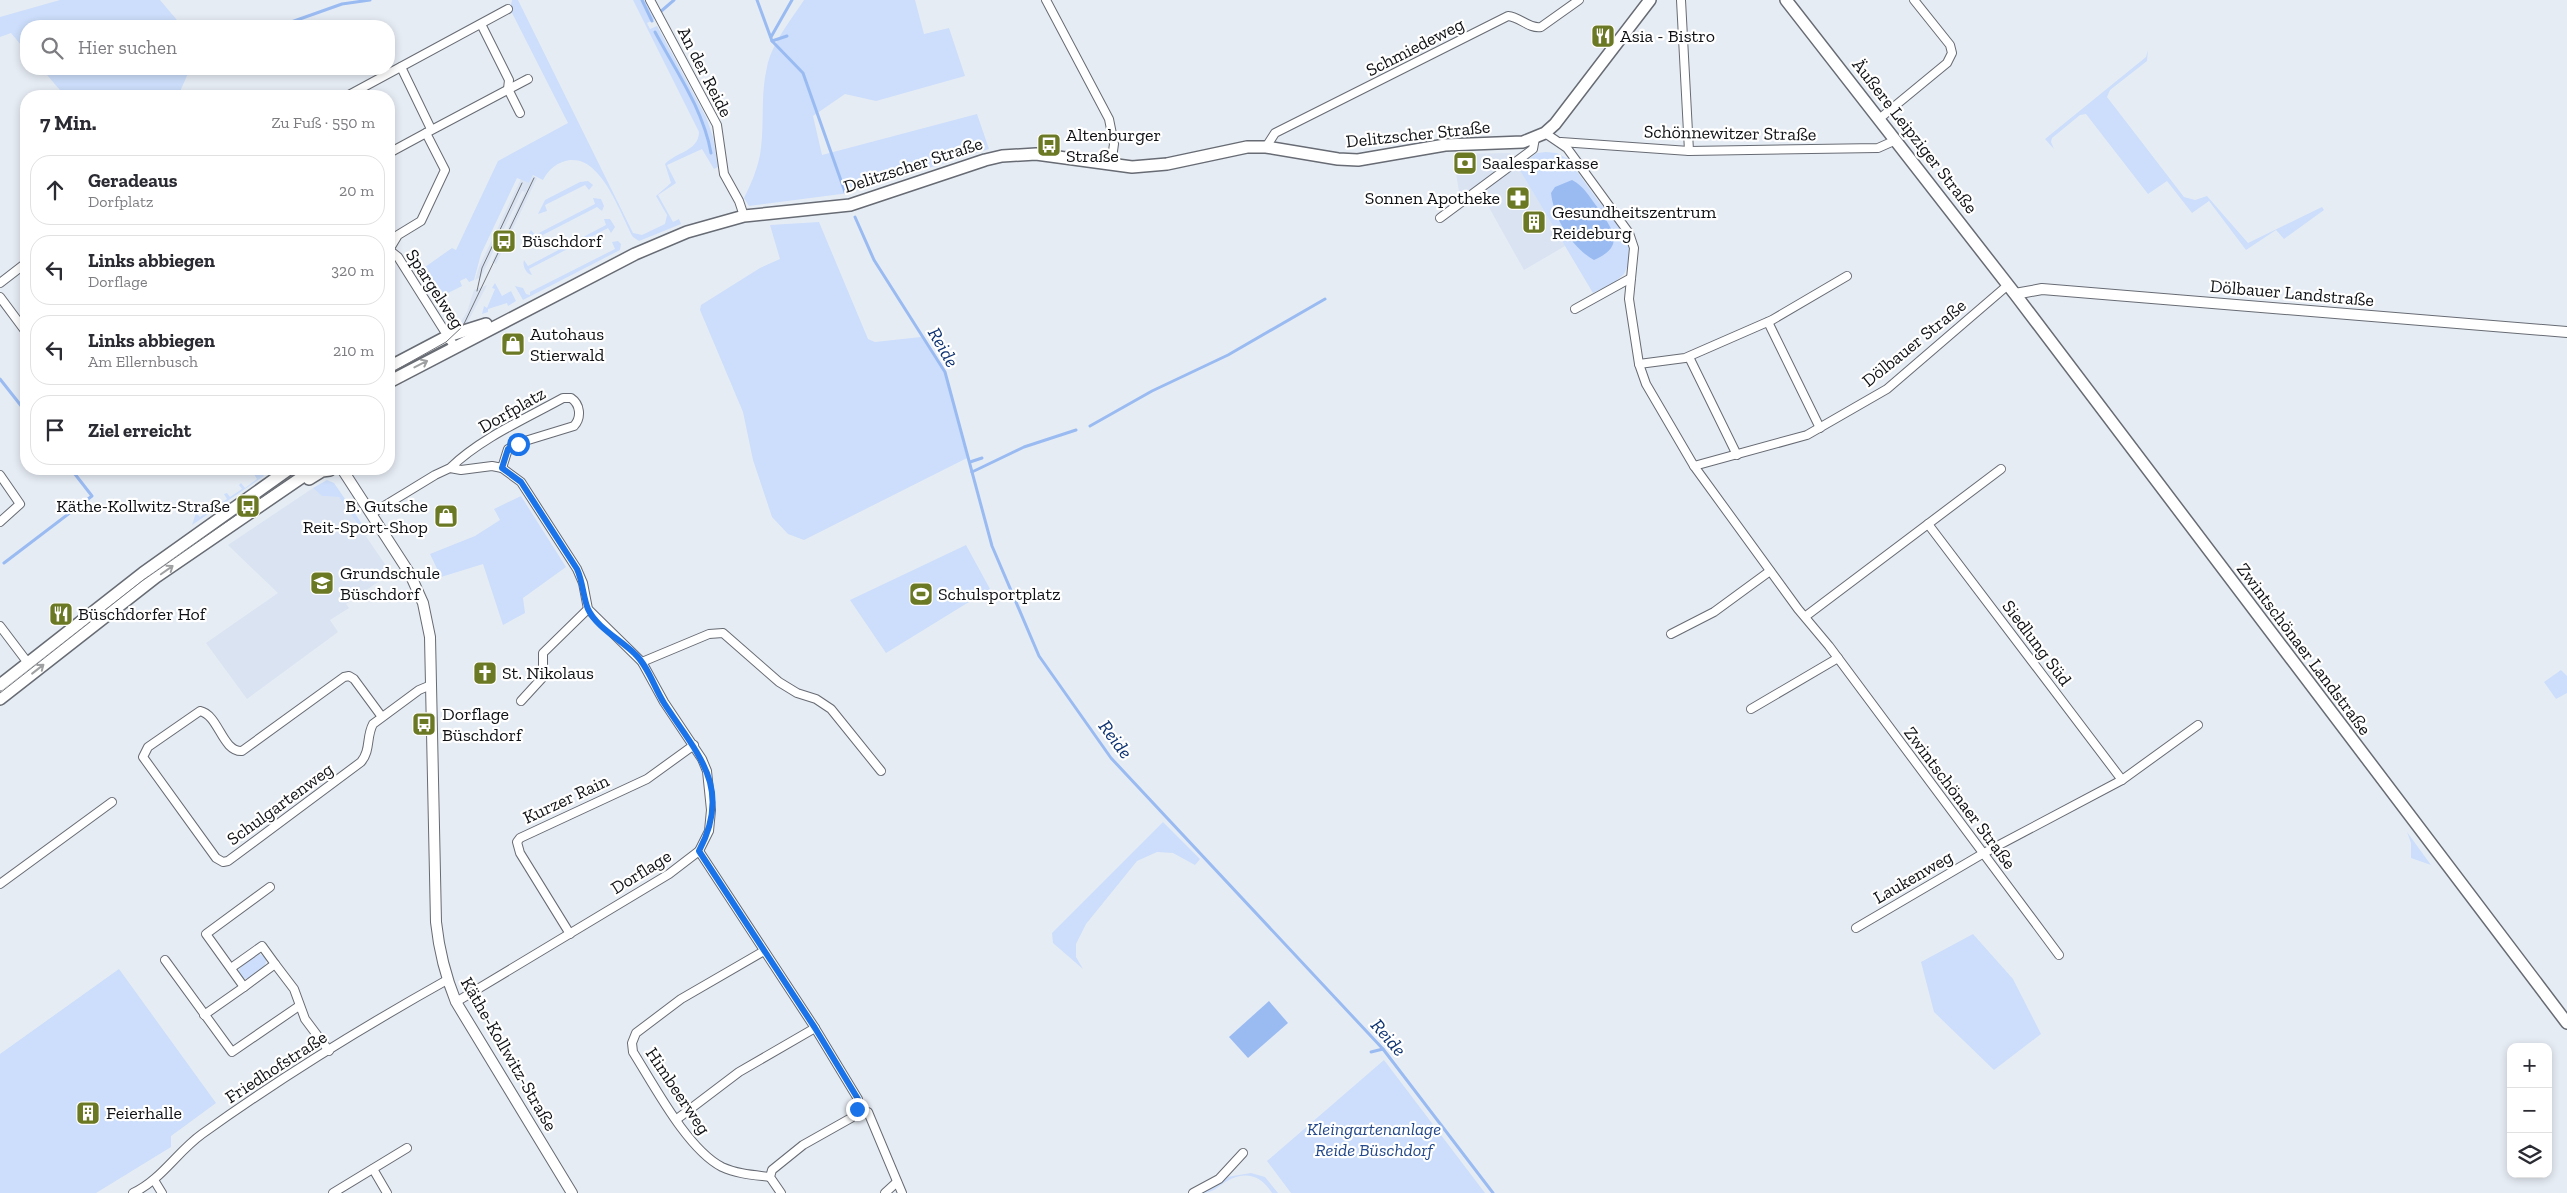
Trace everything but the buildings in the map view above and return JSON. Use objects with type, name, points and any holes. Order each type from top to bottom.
[{"type":"main road","points":[[1540,136],[1554,124],[1650,0]]},
{"type":"main road","name":"Äußere Leipziger Straße","points":[[1786,0],[2011,289]]},
{"type":"main road","name":"Delitzscher Straße","points":[[395,365],[526,311],[662,242],[705,226],[744,216],[850,205],[967,165],[1002,156],[1049,155],[1111,165],[1132,166],[1167,164],[1247,147],[1266,147],[1338,159],[1358,160],[1445,145],[1506,144],[1540,136]]},
{"type":"main road","name":"Zwintschönaer Landstraße","points":[[2011,289],[2567,1024]]},
{"type":"main road","name":"Delitzscher Straße","points":[[395,378],[451,342]]},
{"type":"main road","points":[[0,685],[143,573],[281,475]]},
{"type":"main road","points":[[0,699],[156,577],[237,524],[306,475]]},
{"type":"main road","points":[[237,524],[262,512],[315,475]]},
{"type":"street","name":"An der Reide","points":[[650,0],[717,125],[724,174],[739,201],[744,216]]},
{"type":"street","points":[[1046,0],[1109,120],[1114,144],[1111,165]]},
{"type":"street","name":"Schmiedeweg","points":[[1266,147],[1276,134],[1508,16],[1514,17],[1534,28],[1541,28],[1579,0]]},
{"type":"street","points":[[1681,0],[1689,151]]},
{"type":"street","points":[[1880,119],[1947,63],[1952,53],[1950,45],[1914,0]]},
{"type":"street","points":[[395,70],[508,9]]},
{"type":"street","points":[[481,24],[509,80],[508,89],[520,113]]},
{"type":"street","name":"Spargelweg","points":[[395,240],[398,235],[421,221],[445,170],[401,67]]},
{"type":"street","points":[[358,90],[386,75]]},
{"type":"street","points":[[395,149],[528,79]]},
{"type":"street","points":[[1440,218],[1533,149],[1540,136]]},
{"type":"street","name":"Zwintschönaer Straße","points":[[1540,136],[1561,142],[1629,233],[1634,248],[1628,299],[1639,364],[1646,384],[1694,466],[1798,609],[1806,616],[1838,658],[2059,955]]},
{"type":"street","name":"Schönnewitzer Straße","points":[[1561,142],[1689,151],[1878,148],[1896,140]]},
{"type":"street","name":"Spargelweg","points":[[395,254],[451,342]]},
{"type":"street","points":[[0,283],[20,268]]},
{"type":"street","points":[[1639,364],[1689,357],[1768,322],[1848,276]]},
{"type":"street","points":[[1575,309],[1631,278]]},
{"type":"street","name":"Dölbauer Landstraße","points":[[2011,289],[2567,332]]},
{"type":"street","name":"Dölbauer Straße","points":[[1694,466],[1807,435],[1820,428],[1887,389],[2011,289]]},
{"type":"street","points":[[0,297],[20,324]]},
{"type":"street","points":[[1768,322],[1820,428]]},
{"type":"street","points":[[1689,357],[1737,455]]},
{"type":"street","name":"Dorfplatz","points":[[371,514],[450,468],[460,459],[502,432],[563,398],[571,398],[575,401],[579,417],[574,426],[525,441],[508,449],[502,468],[450,468]]},
{"type":"street","points":[[502,468],[521,482],[577,569],[583,582],[588,609],[642,662],[664,702],[694,744],[707,771],[711,796],[710,822],[699,851],[815,1028],[858,1099],[857,1109],[851,1118],[803,1145],[772,1170],[770,1177],[781,1193]]},
{"type":"street","points":[[1806,616],[2001,469]]},
{"type":"street","points":[[0,475],[20,504],[0,522]]},
{"type":"street","points":[[340,475],[355,488]]},
{"type":"street","name":"Käthe-Kollwitz-Straße","points":[[346,475],[410,574],[423,603],[430,637],[436,922],[441,959],[447,980],[456,1002],[572,1193]]},
{"type":"street","name":"Siedlung Süd","points":[[1928,524],[2122,780]]},
{"type":"street","points":[[1671,634],[1714,612],[1770,571]]},
{"type":"street","points":[[521,701],[543,677],[543,653],[588,609]]},
{"type":"street","points":[[0,626],[28,663]]},
{"type":"street","points":[[642,662],[709,634],[723,633],[779,682],[797,693],[816,699],[831,708],[881,771]]},
{"type":"street","points":[[1751,709],[1838,658]]},
{"type":"street","name":"Schulgartenweg","points":[[382,717],[354,679],[348,676],[242,751],[232,748],[207,714],[200,711],[148,747],[143,757],[216,858],[224,862],[228,861],[361,762],[367,755],[370,730],[382,717],[419,690],[431,685]]},
{"type":"street","points":[[1984,853],[2122,780],[2198,725]]},
{"type":"street","name":"Kurzer Rain","points":[[570,934],[520,853],[517,842],[524,835],[646,779],[694,744]]},
{"type":"street","points":[[0,884],[112,802]]},
{"type":"street","name":"Dorflage","points":[[456,1002],[669,874],[699,851]]},
{"type":"street","name":"Laukenweg","points":[[1856,928],[1984,853]]},
{"type":"street","points":[[244,987],[206,934],[270,887]]},
{"type":"street","points":[[231,968],[262,946],[294,989],[305,1019],[329,1051]]},
{"type":"street","name":"Himbeerweg","points":[[764,951],[681,999],[636,1033],[632,1043],[633,1052],[688,1137],[703,1154],[722,1166],[743,1174],[770,1177]]},
{"type":"street","points":[[164,960],[232,1052],[299,1006]]},
{"type":"street","points":[[204,1015],[275,964]]},
{"type":"street","name":"Friedhofstraße","points":[[133,1193],[154,1180],[174,1157],[202,1134],[329,1051],[447,980]]},
{"type":"street","points":[[677,1119],[739,1072],[815,1028]]},
{"type":"street","points":[[857,1109],[868,1112],[902,1193]]},
{"type":"street","points":[[333,1193],[407,1148]]},
{"type":"street","points":[[1193,1193],[1219,1179],[1243,1153]]},
{"type":"street","points":[[373,1169],[387,1193]]},
{"type":"street","points":[[154,1180],[162,1193]]},
{"type":"street","points":[[885,1193],[897,1182]]},
{"type":"shaded area","points":[[1510,153],[1565,246],[1524,270],[1477,186],[1460,198],[1453,154]]},
{"type":"shaded area","points":[[533,176],[537,178],[496,264],[492,262],[525,192],[522,191],[481,277],[475,280],[479,267],[521,179],[529,183]]},
{"type":"shaded area","points":[[487,285],[465,327],[458,327],[467,312],[474,290]]},
{"type":"shaded area","name":"Grundschule Büschdorf","points":[[313,488],[322,496],[339,497],[391,573],[346,604],[349,608],[330,620],[338,632],[247,699],[206,643],[278,593],[228,545]]},
{"type":"green space","points":[[60,0],[160,0],[177,20],[20,20],[20,44],[11,33],[0,37],[0,17]]},
{"type":"green space","points":[[512,0],[518,0],[633,233],[642,235],[665,224],[667,215],[656,196],[671,183],[665,164],[691,147],[698,138],[699,132],[633,0],[646,0],[655,19],[647,23],[650,29],[657,26],[706,117],[713,137],[718,167],[714,169],[702,149],[667,165],[676,183],[658,195],[673,222],[679,219],[681,224],[639,241],[633,237],[609,188],[592,167],[581,161],[570,160],[557,164],[543,180],[533,175],[529,183],[517,178],[481,254],[474,280],[469,282],[466,278],[460,281],[462,286],[442,296],[436,296],[418,272],[452,248],[456,250],[498,161],[568,123],[510,9]]},
{"type":"green space","points":[[804,0],[915,0],[924,34],[949,28],[965,76],[876,101],[845,94],[813,116],[822,155],[977,114],[989,149],[849,193],[749,206],[744,198],[754,177],[760,155],[765,78],[769,58],[777,41]]},
{"type":"green space","points":[[2148,50],[2147,61],[2110,90],[2107,97],[2184,197],[2195,200],[2207,196],[2248,243],[2322,207],[2324,210],[2284,239],[2276,230],[2246,250],[2209,201],[2192,213],[2167,181],[2148,194],[2086,114],[2080,115],[2052,138],[2051,142],[2054,149],[2045,139],[2146,57]]},
{"type":"green space","points":[[47,75],[187,75],[181,90],[60,90]]},
{"type":"green space","points":[[1537,153],[1557,153],[1568,159],[1599,202],[1623,228],[1629,245],[1631,258],[1624,274],[1615,282],[1593,293],[1518,167]]},
{"type":"green space","points":[[588,181],[593,185],[589,190],[585,185],[545,205],[547,211],[538,214],[545,200],[580,182]]},
{"type":"green space","points":[[593,198],[601,199],[604,206],[602,211],[597,207],[533,240],[536,245],[534,246],[527,244],[525,241],[531,230],[535,235],[595,204]]},
{"type":"green space","points":[[604,219],[610,219],[615,227],[611,233],[608,228],[529,269],[532,275],[526,271],[524,260],[528,266],[606,225]]},
{"type":"green space","points":[[819,222],[868,339],[875,342],[921,337],[945,372],[967,458],[804,540],[788,534],[772,517],[753,460],[743,412],[700,310],[701,305],[760,268],[780,259],[770,225]]},
{"type":"green space","points":[[618,241],[621,244],[620,250],[523,300],[515,286],[523,288],[526,294],[530,295],[530,292],[615,249],[612,242]]},
{"type":"green space","points":[[495,283],[502,296],[511,291],[516,301],[508,306],[507,303],[488,309],[488,312],[482,314],[484,306],[487,308],[495,289],[492,288]]},
{"type":"green space","points":[[255,475],[264,476],[192,525],[196,513],[200,517],[212,509],[209,504],[212,502],[215,507],[227,499],[224,494],[227,493],[230,497],[242,489],[239,485],[241,483],[245,488],[257,479]]},
{"type":"green space","points":[[327,480],[334,483],[369,534],[366,536],[339,497],[322,496],[313,488]]},
{"type":"green space","points":[[521,496],[566,567],[523,598],[525,613],[503,625],[483,564],[441,577],[430,554],[475,536],[500,520],[494,509]]},
{"type":"green space","name":"Schulsportplatz","points":[[966,545],[990,589],[886,653],[850,600]]},
{"type":"green space","points":[[2561,670],[2567,676],[2567,693],[2556,699],[2544,682]]},
{"type":"green space","points":[[1163,822],[1200,859],[1195,865],[1173,853],[1157,852],[1137,861],[1086,924],[1076,944],[1076,957],[1083,969],[1053,943],[1052,933]]},
{"type":"green space","points":[[2407,832],[2431,865],[2411,858],[2411,843]]},
{"type":"green space","points":[[1973,934],[2013,979],[2041,1034],[1994,1070],[1934,1012],[1921,962]]},
{"type":"green space","points":[[258,953],[266,958],[262,971],[250,978],[241,978],[238,974],[241,964]]},
{"type":"green space","points":[[119,969],[216,1103],[171,1136],[171,1147],[96,1193],[0,1193],[0,1054]]},
{"type":"green space","name":"Kleingartenanlage Reide Büschdorf","points":[[1384,1060],[1485,1193],[1291,1193],[1267,1161]]},
{"type":"green space","points":[[1251,1173],[1265,1177],[1278,1193],[1272,1193],[1263,1182],[1247,1175],[1227,1181],[1213,1191],[1202,1193],[1227,1177]]},
{"type":"water","points":[[1572,180],[1583,189],[1598,208],[1612,230],[1614,237],[1610,249],[1604,255],[1594,260],[1571,240],[1560,222],[1553,203],[1551,193],[1555,187]]},
{"type":"water","points":[[1269,1001],[1288,1023],[1248,1058],[1229,1037]]},
{"type":"waterway","points":[[297,20],[342,4],[370,0]]},
{"type":"waterway","points":[[642,0],[652,21]]},
{"type":"waterway","points":[[659,13],[674,0]]},
{"type":"waterway","name":"Reide","points":[[757,0],[772,41],[803,73],[845,192]]},
{"type":"waterway","points":[[771,37],[792,0]]},
{"type":"waterway","points":[[655,32],[680,76],[702,121],[711,153]]},
{"type":"waterway","points":[[772,41],[787,36]]},
{"type":"waterway","name":"Reide","points":[[855,217],[874,260],[945,372],[992,546],[1039,656],[1111,758],[1383,1049],[1493,1193]]},
{"type":"waterway","points":[[1090,426],[1152,391],[1228,355],[1325,299]]},
{"type":"waterway","points":[[0,379],[20,404]]},
{"type":"waterway","points":[[972,472],[1024,447],[1076,430]]},
{"type":"waterway","points":[[970,462],[982,458]]},
{"type":"waterway","points":[[4,563],[92,496],[76,475]]},
{"type":"waterway","points":[[1371,1052],[1383,1049]]},
{"type":"tram line","points":[[395,371],[446,342],[463,326],[534,178]]},
{"type":"tram line","points":[[477,291],[482,268],[522,183]]},
{"type":"tram line","points":[[0,693],[142,581],[293,475]]},
{"type":"place","name":"Asia - Bistro","points":[[1603,36]]},
{"type":"place","name":"Altenburger Straße","points":[[1049,145]]},
{"type":"place","name":"Saalesparkasse","points":[[1465,163]]},
{"type":"place","name":"Sonnen Apotheke","points":[[1518,198]]},
{"type":"place","name":"Gesundheitszentrum Reideburg","points":[[1534,222]]},
{"type":"place","name":"Büschdorf","points":[[504,241]]},
{"type":"place","name":"Autohaus Stierwald","points":[[513,344]]},
{"type":"place","name":"Käthe-Kollwitz-Straße","points":[[248,506]]},
{"type":"place","name":"B. Gutsche Reit-Sport-Shop","points":[[446,516]]},
{"type":"place","name":"Grundschule Büschdorf","points":[[322,583]]},
{"type":"place","name":"Schulsportplatz","points":[[921,594]]},
{"type":"place","name":"Büschdorfer Hof","points":[[61,614]]},
{"type":"place","name":"St. Nikolaus","points":[[485,673]]},
{"type":"place","name":"Dorflage Büschdorf","points":[[424,724]]},
{"type":"place","name":"Feierhalle","points":[[88,1113]]},
{"type":"route","points":[[518,444],[508,449],[502,468],[513,474],[521,482],[577,569],[583,582],[588,609],[601,624],[636,654],[664,702],[684,729],[702,759],[709,780],[711,810],[706,838],[699,851],[815,1028],[858,1099],[857,1109]]}]
